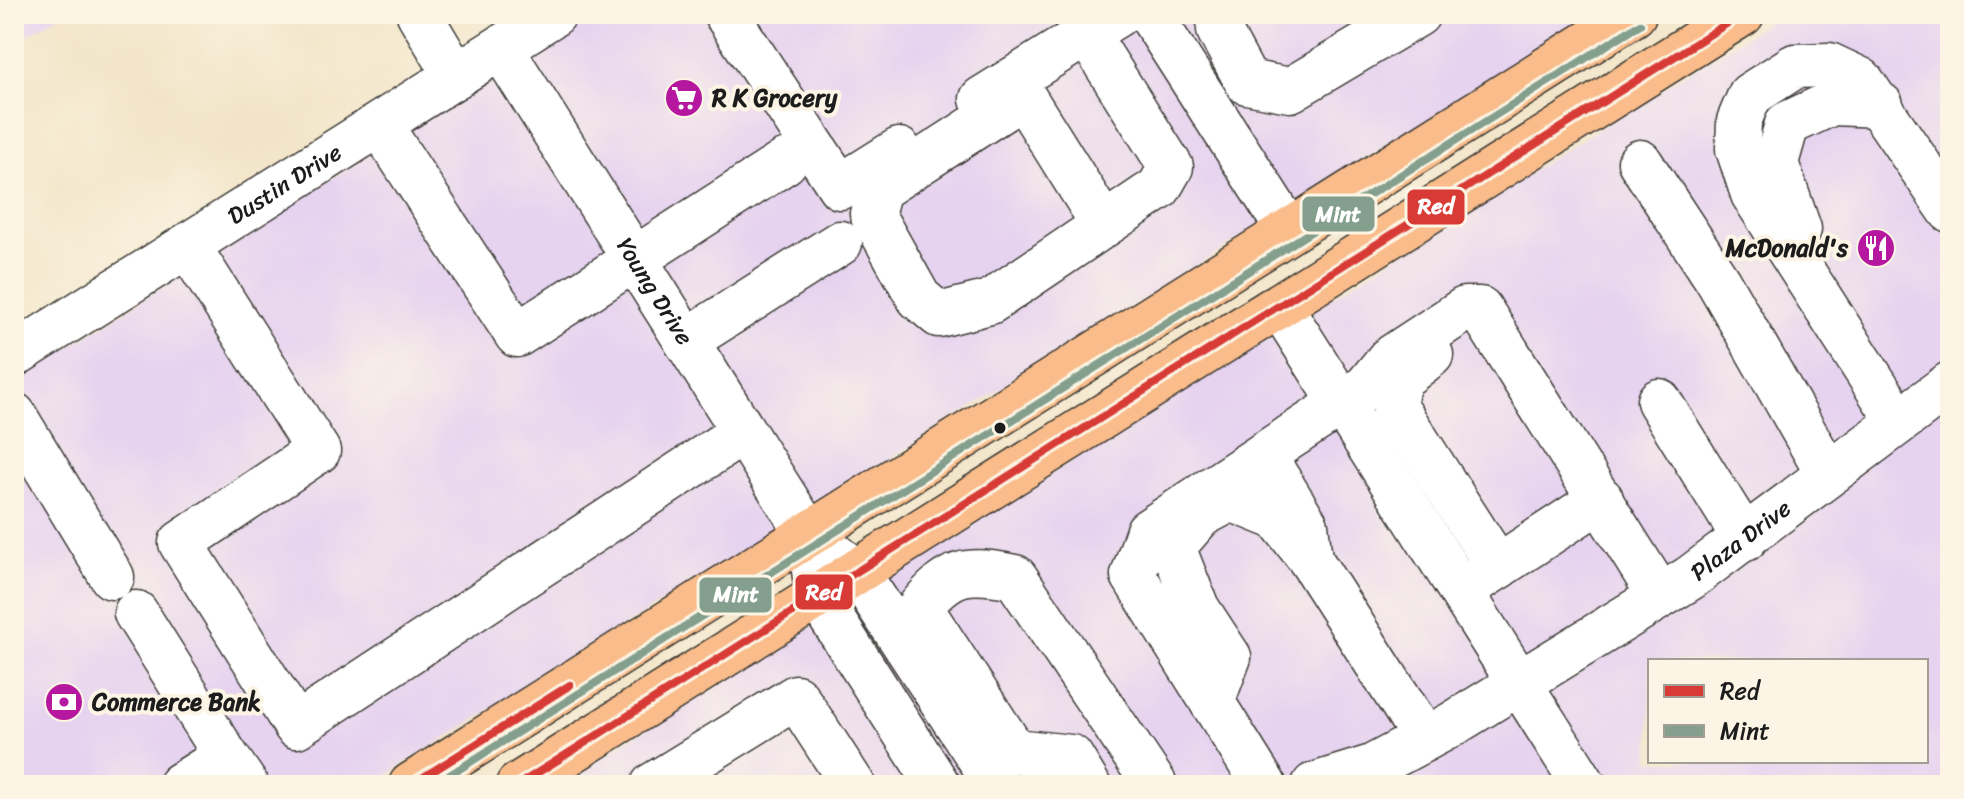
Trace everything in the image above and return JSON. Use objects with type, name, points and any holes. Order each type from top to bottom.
[{"type":"main road","points":[[411,785],[809,535],[1284,224],[1634,14]]},
{"type":"main road","points":[[518,785],[1742,14]]},
{"type":"main road","points":[[1042,456],[1103,396],[1265,289],[1279,274],[1287,255],[1284,224]]},
{"type":"street","points":[[419,14],[456,76]]},
{"type":"street","name":"Dustin Drive","points":[[14,355],[554,14]]},
{"type":"street","points":[[726,14],[840,187],[1018,88]]},
{"type":"street","points":[[1150,14],[1284,224]]},
{"type":"street","points":[[1221,14],[1219,30],[1247,82],[1290,90],[1418,14]]},
{"type":"street","points":[[1102,24],[1171,167],[1159,188],[990,302],[939,315],[919,298],[872,214],[879,189],[1018,88],[1102,24]]},
{"type":"street","name":"Young Drive","points":[[501,48],[809,535]]},
{"type":"street","points":[[1898,420],[1753,194],[1738,149],[1739,121],[1750,95],[1795,66],[1829,65],[1861,80],[1950,210]]},
{"type":"street","points":[[1783,186],[1756,150],[1763,114],[1801,78],[1846,73]]},
{"type":"street","points":[[1018,88],[1103,224]]},
{"type":"street","points":[[1859,358],[1870,331],[1795,223],[1776,163],[1787,124],[1832,103],[1881,105]]},
{"type":"street","points":[[380,125],[517,335],[785,162]]},
{"type":"street","points":[[1640,162],[1718,281],[1828,474]]},
{"type":"street","points":[[686,341],[840,243]]},
{"type":"street","points":[[188,246],[318,451],[181,543],[296,726],[743,432]]},
{"type":"street","points":[[1280,306],[1584,785]]},
{"type":"street","points":[[1264,785],[1133,575],[1148,531],[1366,387],[1389,359],[1465,309],[1480,309],[1660,596]]},
{"type":"street","points":[[1498,567],[1394,405],[1399,380],[1448,342],[1501,341]]},
{"type":"street","name":"Plaza Drive","points":[[1314,785],[1372,767],[1425,739],[1660,596],[1745,539],[1898,420],[1950,384]]},
{"type":"street","points":[[1659,401],[1745,539]]},
{"type":"street","points":[[14,415],[112,577]]},
{"type":"street","points":[[1264,456],[1306,525],[1310,559]]},
{"type":"street","points":[[1212,702],[1229,657],[1197,608],[1173,547],[1201,515],[1231,499],[1278,518],[1310,559],[1425,739]]},
{"type":"street","points":[[1462,590],[1601,499]]},
{"type":"street","points":[[809,535],[857,572],[981,779]]},
{"type":"street","points":[[809,535],[818,597],[938,785]]},
{"type":"street","points":[[1080,771],[1014,751],[920,607],[939,584],[960,572],[987,571],[1015,577],[1155,785]]},
{"type":"street","points":[[136,613],[236,770],[180,785]]},
{"type":"street","points":[[653,785],[796,697],[853,785]]},
{"type":"shaded area","points":[[14,14],[61,14],[14,44]]},
{"type":"shaded area","points":[[588,14],[1597,14],[371,785],[14,785],[14,382]]},
{"type":"shaded area","points":[[1781,14],[1950,14],[1950,785],[557,785]]},
{"type":"transit line","name":"Red","points":[[518,785],[1742,14]]},
{"type":"transit line","name":"Mint","points":[[434,785],[1640,24]]},
{"type":"transit line","name":"Red","points":[[411,785],[570,685]]},
{"type":"place","name":"R K Grocery","points":[[684,98]]},
{"type":"place","name":"McDonald's","points":[[1876,248]]},
{"type":"place","name":"Commerce Bank","points":[[64,702]]}]
